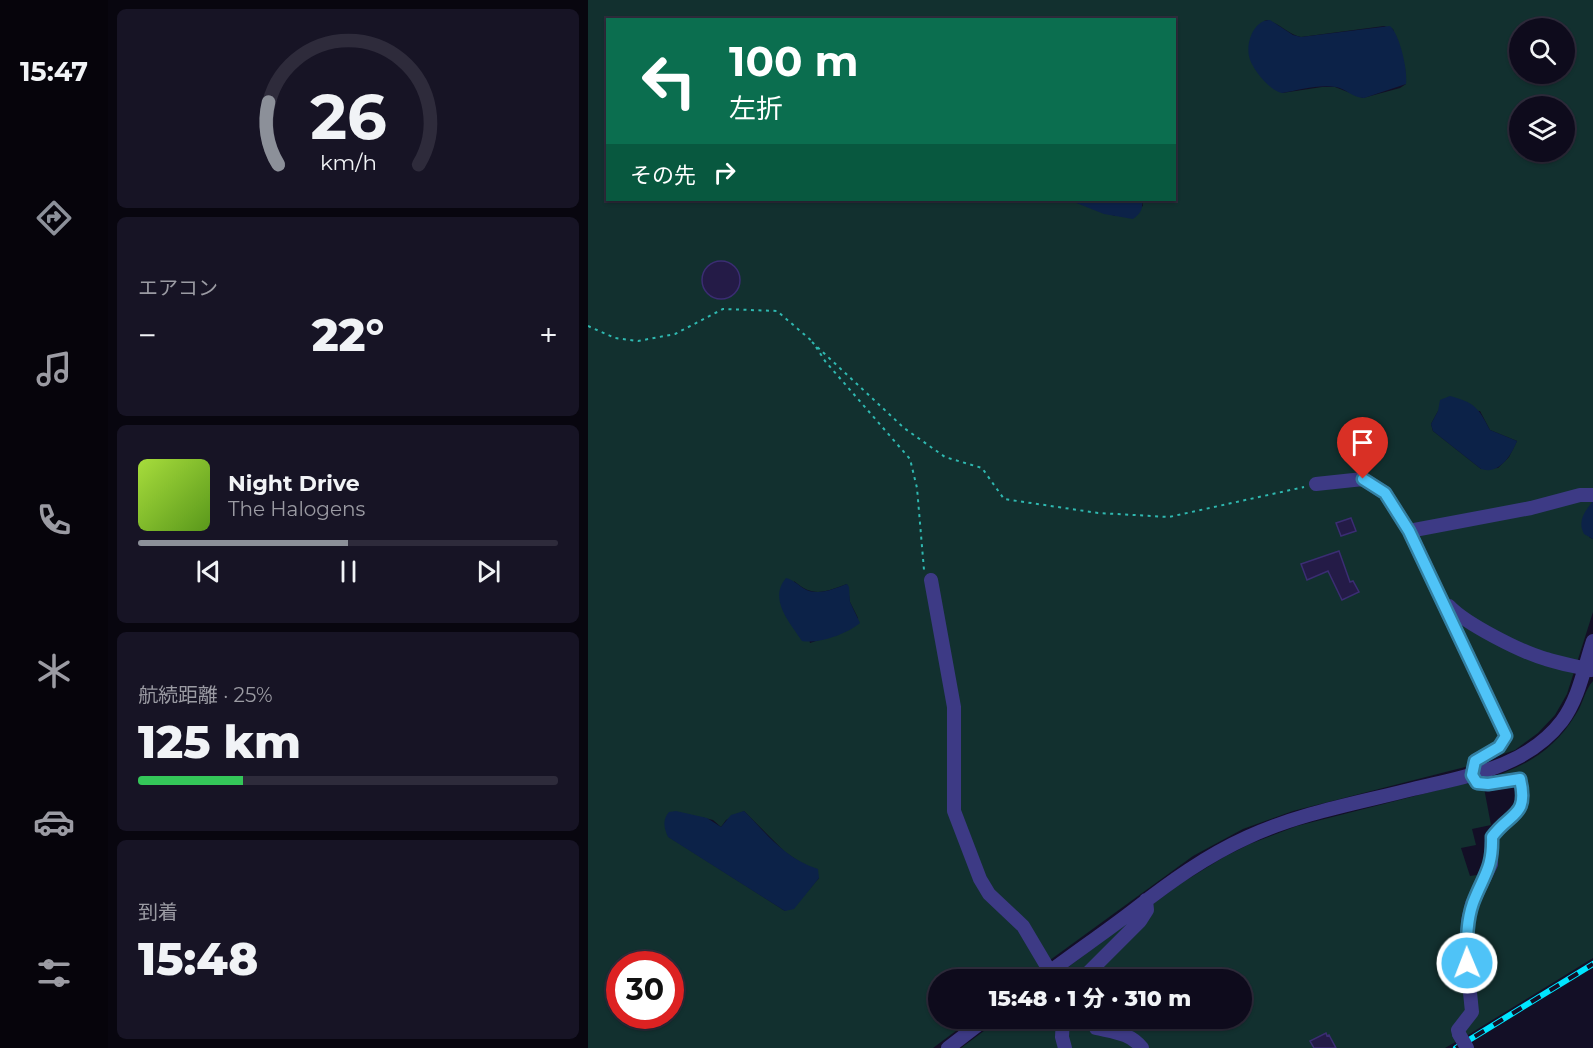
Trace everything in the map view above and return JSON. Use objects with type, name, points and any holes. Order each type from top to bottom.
[{"type":"street","points":[[1316,484],[1363,479],[1385,493],[1409,531],[1506,736],[1499,747],[1475,761],[1472,775],[1477,783],[1488,784],[1520,779],[1524,799],[1516,814],[1492,837],[1491,864],[1472,904],[1467,932],[1472,1012],[1458,1030],[1467,1048]]},
{"type":"street","points":[[1409,531],[1531,508],[1580,495],[1593,495]]},
{"type":"street","points":[[931,580],[954,707],[954,811],[980,879],[989,894],[1023,926],[1044,969]]},
{"type":"street","points":[[1439,596],[1460,617],[1523,650],[1543,658],[1589,669]]},
{"type":"street","points":[[1058,969],[1146,900],[1198,863],[1229,846],[1273,826],[1472,775],[1506,764],[1532,749],[1544,740],[1576,698],[1589,669],[1593,641]]},
{"type":"street","points":[[1092,969],[1140,921],[1148,910],[1146,900]]},
{"type":"street","points":[[948,1048],[973,1029]]},
{"type":"street","points":[[1062,1029],[1065,1048]]},
{"type":"street","points":[[1100,1029],[1130,1036],[1142,1048]]},
{"type":"path","points":[[588,326],[615,338],[638,341],[675,334],[723,309],[777,311],[904,428],[945,457],[981,468],[1004,499],[1098,513],[1170,517],[1316,484]]},
{"type":"path","points":[[812,342],[825,361],[910,459],[916,488],[924,570],[931,580]]},
{"type":"green space","points":[[588,0],[1593,0],[1593,501],[1589,537],[1593,539],[1593,612],[1567,694],[1555,715],[1538,733],[1515,750],[1469,766],[1293,811],[1243,829],[1193,856],[1038,969],[928,969],[928,1029],[959,1029],[933,1048],[588,1048]],"holes":[[[1267,20],[1301,37],[1384,26],[1393,29],[1405,68],[1406,84],[1400,88],[1363,98],[1335,87],[1282,93],[1264,21]],[[1438,411],[1480,411],[1490,430],[1517,441],[1509,457],[1498,468],[1481,469],[1433,431],[1431,424]],[[794,581],[813,592],[847,584],[850,602],[858,618],[843,632],[810,643]],[[744,811],[785,852],[819,878],[785,911],[669,837],[701,817],[713,820],[721,827],[726,820]]]},
{"type":"green space","points":[[1593,681],[1593,958],[1468,1035],[1462,1033],[1474,1013],[1470,932],[1495,838],[1518,816],[1522,776],[1483,780],[1524,764],[1547,748],[1567,727]]},
{"type":"green space","points":[[1466,783],[1484,788],[1491,825],[1472,829],[1476,845],[1461,848],[1470,876],[1483,874],[1470,903],[1469,1006],[1459,1040],[1445,1048],[961,1048],[987,1029],[1252,1029],[1252,969],[1065,969],[1180,884],[1250,844],[1297,826]]},
{"type":"water","points":[[1270,20],[1293,35],[1301,37],[1390,26],[1397,37],[1402,54],[1406,84],[1364,98],[1329,86],[1282,93],[1277,91],[1267,84],[1257,72],[1248,50],[1252,33],[1264,21]]},
{"type":"water","points":[[1072,201],[1142,201],[1140,213],[1133,219],[1104,214]]},
{"type":"water","points":[[1450,396],[1475,407],[1490,430],[1517,441],[1508,458],[1499,467],[1481,469],[1433,431],[1431,424],[1438,411],[1440,400]]},
{"type":"water","points":[[1593,501],[1593,539],[1584,534],[1581,525],[1585,512]]},
{"type":"water","points":[[786,578],[814,592],[847,584],[850,602],[860,623],[833,637],[809,642],[802,641],[787,619],[780,602],[781,586]]},
{"type":"water","points":[[676,811],[707,818],[721,827],[731,815],[744,811],[786,852],[795,859],[818,869],[819,878],[794,909],[785,911],[668,837],[665,818],[669,812]]},
{"type":"building","points":[[721,261],[734,267],[740,280],[734,293],[721,299],[708,293],[702,280],[708,267]]},
{"type":"building","points":[[1351,518],[1356,531],[1341,536],[1336,523]]},
{"type":"building","points":[[1339,551],[1350,582],[1353,581],[1359,592],[1342,600],[1328,571],[1307,580],[1301,564]]},
{"type":"building","points":[[1326,1033],[1336,1048],[1314,1048],[1310,1041]]},
{"type":"railway","points":[[1456,1048],[1593,964]]},
{"type":"route","points":[[1363,479],[1385,493],[1409,531],[1506,736],[1503,744],[1475,761],[1472,775],[1477,783],[1488,784],[1520,779],[1523,791],[1524,799],[1516,814],[1492,837],[1491,864],[1472,904],[1468,921],[1467,963]]}]
